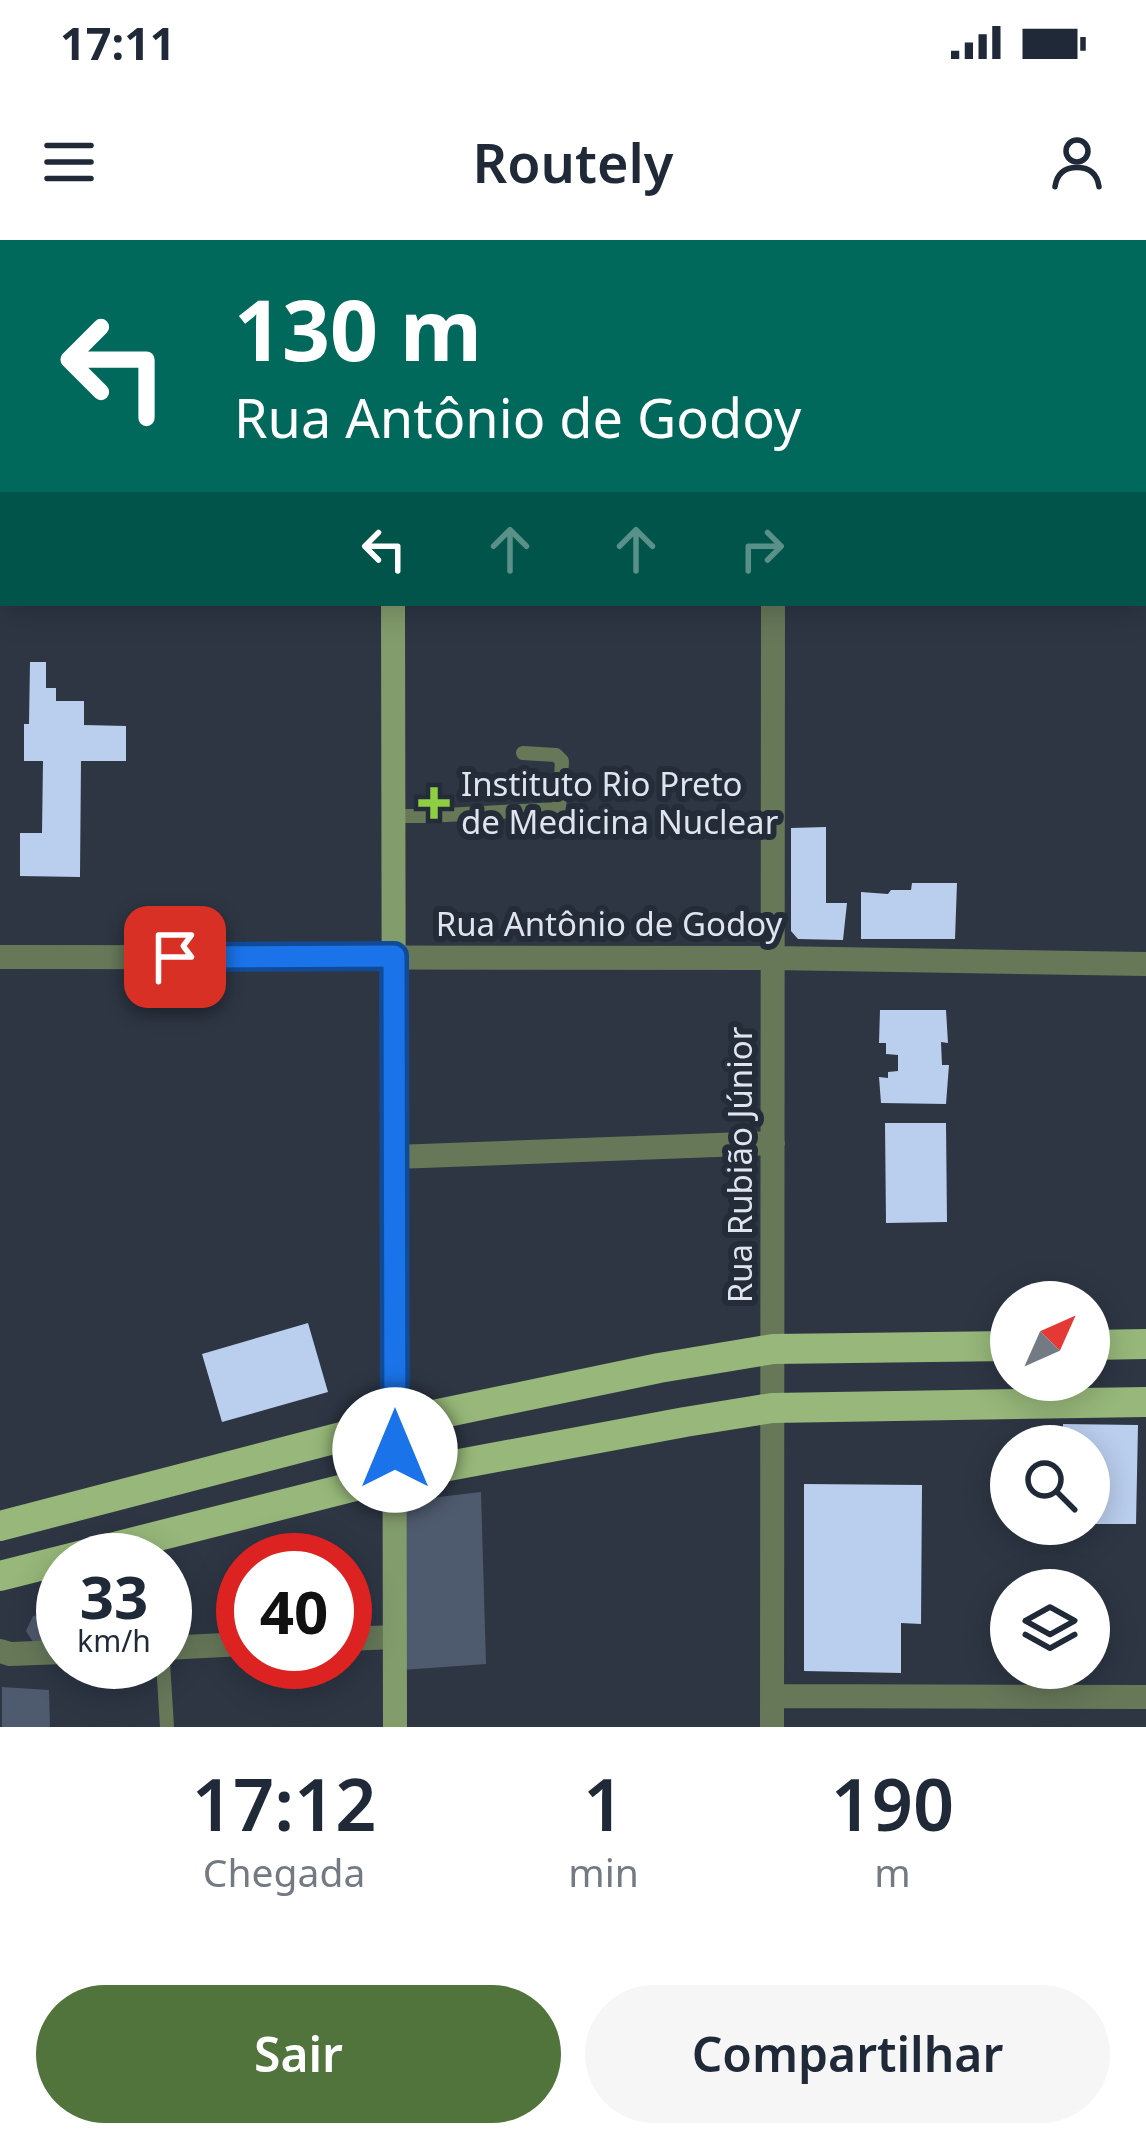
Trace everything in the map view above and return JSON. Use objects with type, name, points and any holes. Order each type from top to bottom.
[{"type":"main road","points":[[1110,1345],[1146,1344]]},
{"type":"main road","points":[[0,1526],[395,1423],[659,1368],[773,1349],[990,1346]]},
{"type":"main road","points":[[0,1576],[395,1476],[772,1408],[1146,1402]]},
{"type":"street","points":[[393,606],[394,1727]]},
{"type":"street","name":"Rua Rubião Júnior","points":[[772,1727],[773,606]]},
{"type":"street","name":"Rua Antônio de Godoy","points":[[0,957],[773,958],[1146,964]]},
{"type":"street","points":[[394,1157],[772,1143]]},
{"type":"street","points":[[372,1638],[395,1637]]},
{"type":"street","points":[[0,1652],[36,1653]]},
{"type":"street","points":[[772,1696],[1146,1697]]},
{"type":"lane","points":[[393,815],[559,809],[562,760],[556,755],[523,753]]},
{"type":"lane","points":[[165,1689],[167,1727]]},
{"type":"shaded area","points":[[481,1492],[486,1664],[402,1670],[405,1501]]},
{"type":"shaded area","points":[[36,1615],[36,1645],[26,1631]]},
{"type":"shaded area","points":[[2,1687],[49,1690],[50,1727],[2,1727]]},
{"type":"building","points":[[30,662],[46,662],[46,688],[56,688],[56,701],[84,701],[84,725],[126,726],[126,761],[81,761],[80,877],[20,876],[20,833],[42,833],[43,761],[24,761]]},
{"type":"building","points":[[826,827],[826,903],[847,903],[843,940],[798,939],[791,931],[791,828]]},
{"type":"building","points":[[912,883],[957,883],[955,939],[861,939],[861,892],[911,890]]},
{"type":"building","points":[[880,1010],[946,1010],[948,1043],[941,1042],[942,1065],[949,1065],[946,1104],[881,1103],[879,1077],[888,1078],[888,1072],[898,1071],[898,1055],[886,1054],[886,1043],[879,1043]]},
{"type":"building","points":[[885,1123],[946,1123],[947,1222],[886,1223]]},
{"type":"building","points":[[308,1323],[328,1392],[222,1422],[202,1354]]},
{"type":"building","points":[[1063,1424],[1138,1425],[1136,1524],[1110,1524],[1110,1425]]},
{"type":"building","points":[[804,1484],[922,1485],[921,1624],[901,1623],[901,1673],[804,1671]]},
{"type":"place","name":"Instituto Rio Preto de Medicina Nuclear","points":[[434,803]]},
{"type":"route","points":[[175,957],[394,956],[395,1450]]}]
